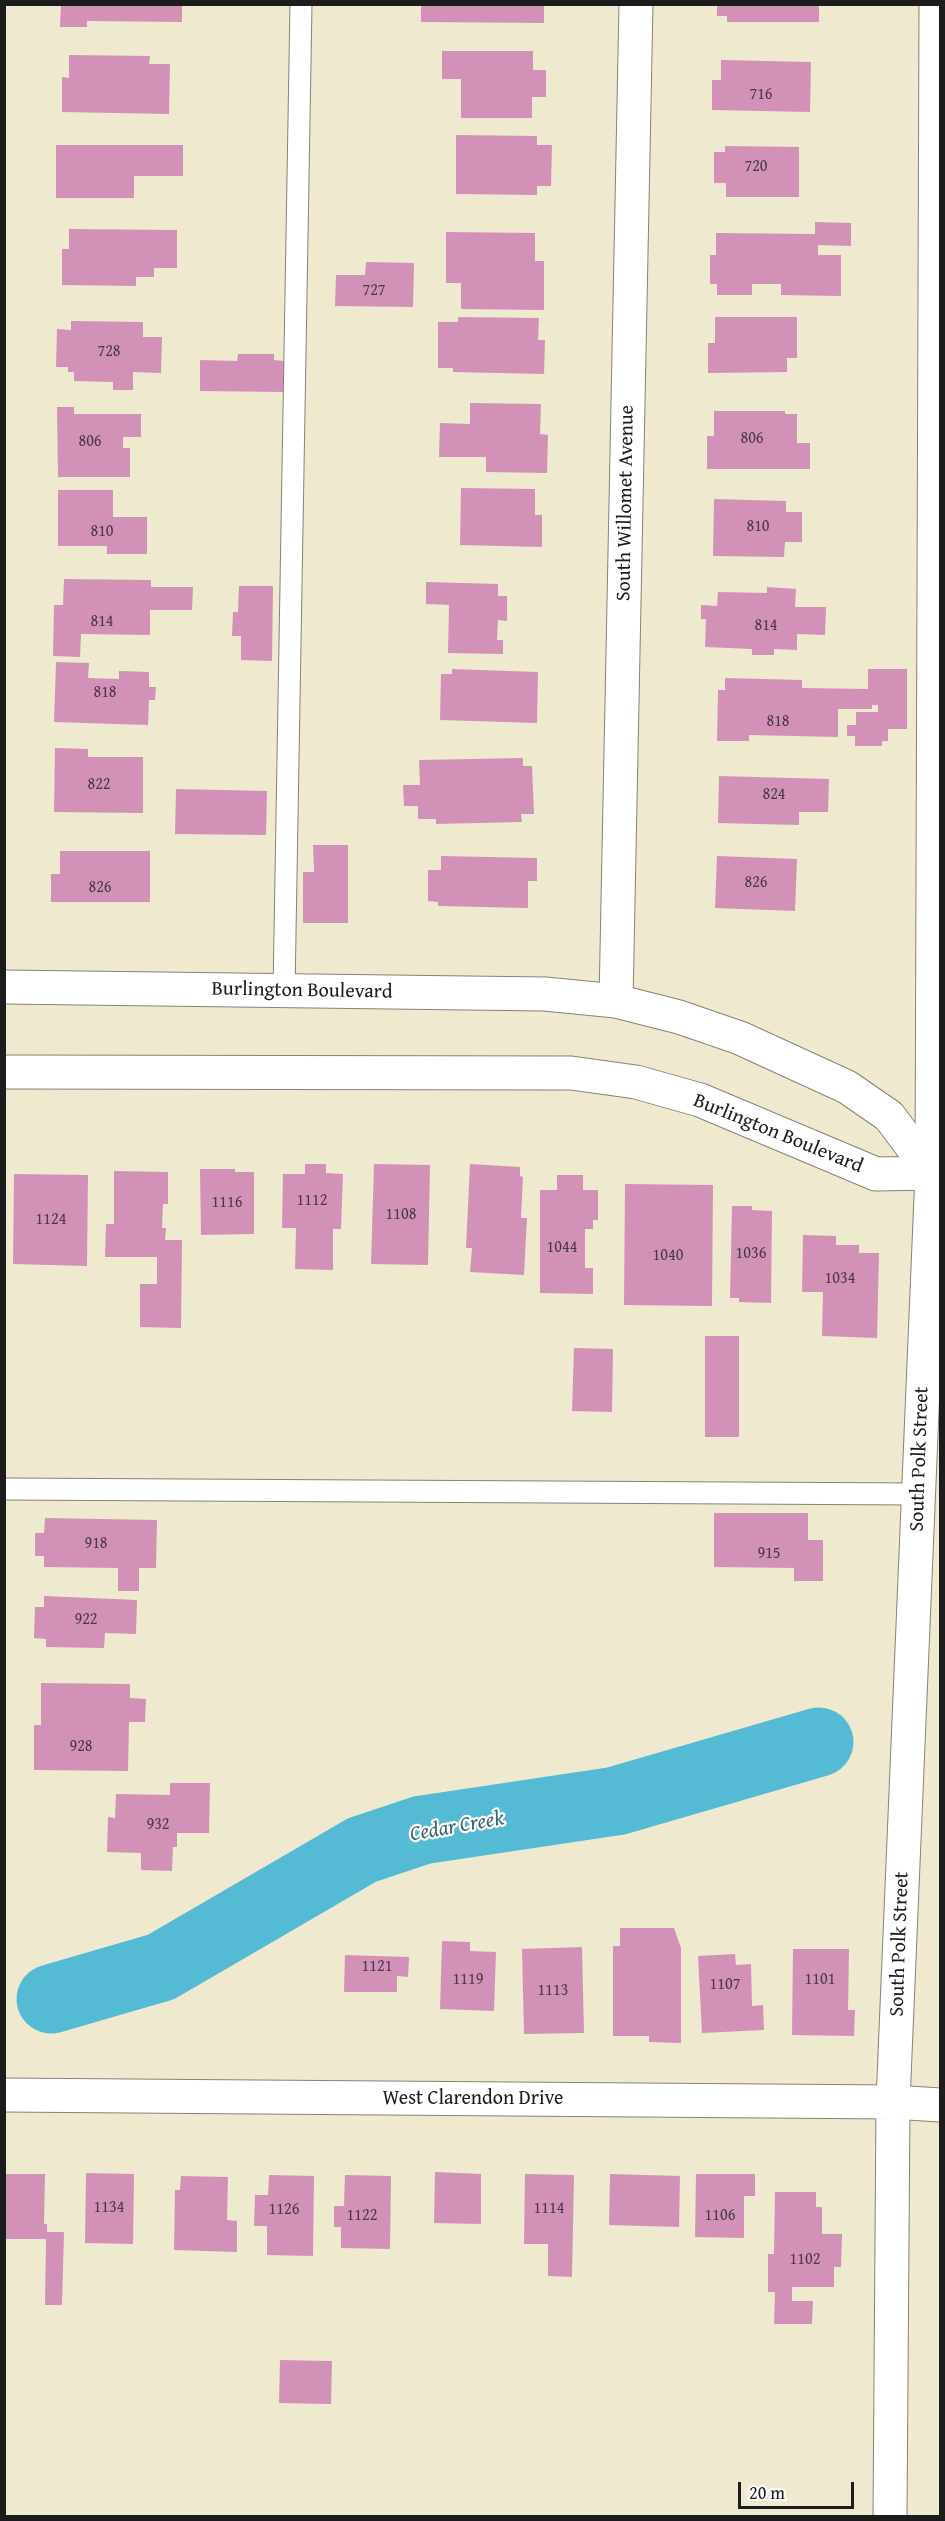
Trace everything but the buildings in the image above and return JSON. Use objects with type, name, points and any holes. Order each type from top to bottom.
[{"type":"street","name":"South Willomet Avenue","points":[[616,1001],[636,4]]},
{"type":"street","name":"South Polk Street","points":[[890,2517],[893,2102],[918,1494],[936,1174],[939,197],[936,4]]},
{"type":"street","name":"Burlington Boulevard","points":[[4,987],[545,994],[616,1001],[679,1017],[740,1038],[847,1087],[889,1116],[936,1174]]},
{"type":"street","name":"Burlington Boulevard","points":[[4,1072],[571,1073],[636,1082],[700,1100],[876,1174],[936,1174]]},
{"type":"street","name":"West Clarendon Drive","points":[[4,2095],[893,2102],[940,2105]]},
{"type":"lane","points":[[284,991],[301,4]]},
{"type":"lane","points":[[4,1489],[918,1494]]},
{"type":"waterway","name":"Cedar Creek","points":[[51,1999],[161,1967],[362,1850],[422,1830],[616,1801],[819,1742]]}]
